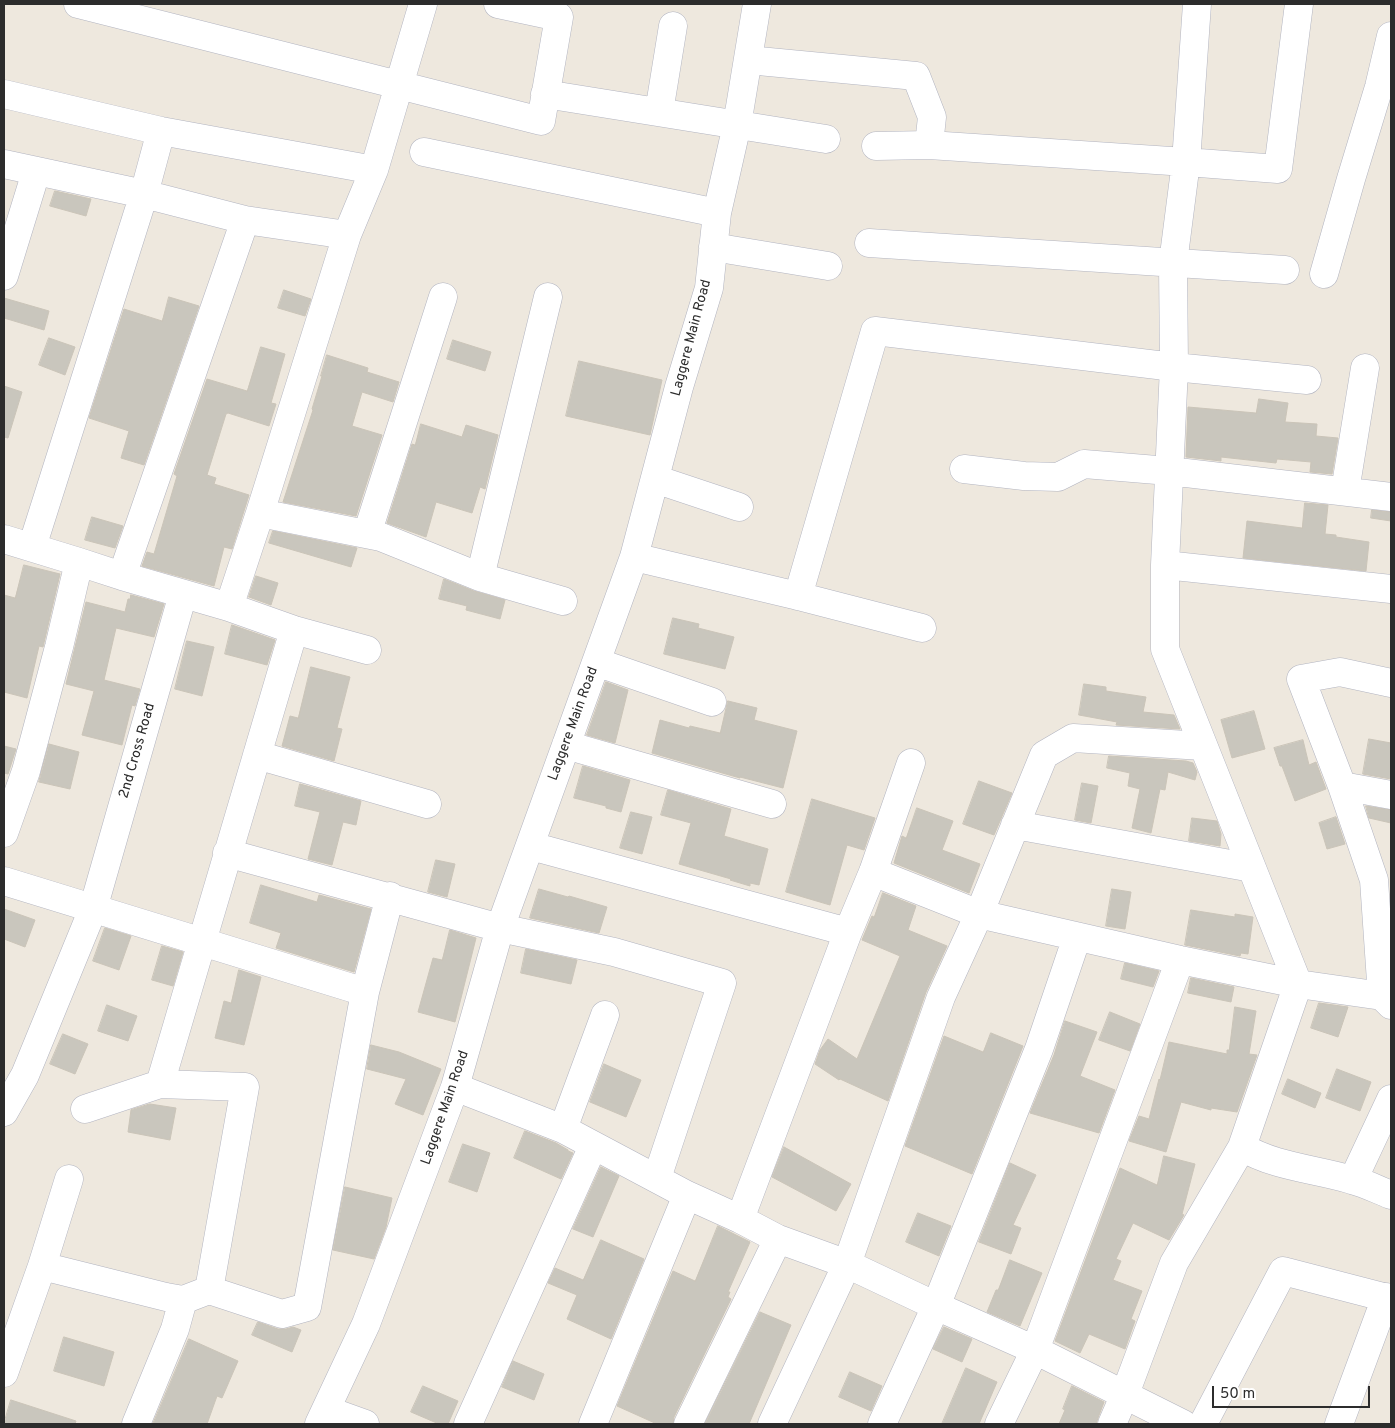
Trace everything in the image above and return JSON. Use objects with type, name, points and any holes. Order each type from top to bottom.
[{"type":"street","points":[[78,4],[541,121],[559,17],[498,4]]},
{"type":"street","points":[[229,607],[346,235],[374,170],[423,4]]},
{"type":"street","name":"Laggere Main Road","points":[[323,1417],[366,1324],[455,1087],[500,928],[634,558],[679,387],[709,288],[717,213],[737,125],[757,4]]},
{"type":"street","points":[[1112,1424],[1174,1263],[1242,1148],[1298,984],[1165,649],[1165,565],[1174,367],[1173,263],[1186,162],[1197,4]]},
{"type":"street","points":[[876,146],[929,145],[1278,169],[1299,4]]},
{"type":"street","points":[[659,112],[673,26]]},
{"type":"street","points":[[1324,274],[1351,179],[1380,88],[1391,36]]},
{"type":"street","points":[[748,60],[916,76],[932,117],[929,145]]},
{"type":"street","points":[[4,94],[160,131],[374,170]]},
{"type":"street","points":[[546,94],[826,139]]},
{"type":"street","points":[[32,548],[144,194],[160,131]]},
{"type":"street","points":[[424,152],[717,213]]},
{"type":"street","points":[[4,164],[144,194],[245,220],[346,235]]},
{"type":"street","points":[[4,276],[36,172]]},
{"type":"street","points":[[122,576],[245,220]]},
{"type":"street","points":[[869,242],[1285,270]]},
{"type":"street","points":[[713,247],[828,266]]},
{"type":"street","points":[[367,534],[443,297]]},
{"type":"street","points":[[480,577],[548,297]]},
{"type":"street","points":[[798,596],[875,331],[1174,367],[1307,380]]},
{"type":"street","points":[[1345,491],[1365,368]]},
{"type":"street","points":[[964,468],[1024,476],[1058,477],[1084,464],[1169,471],[1391,497]]},
{"type":"street","points":[[655,479],[739,507]]},
{"type":"street","points":[[260,513],[381,537],[480,577],[563,602]]},
{"type":"street","points":[[4,539],[229,607],[294,630],[367,650]]},
{"type":"street","points":[[634,558],[798,596],[922,628]]},
{"type":"street","points":[[4,832],[26,771],[59,647],[79,562]]},
{"type":"street","points":[[1165,565],[1391,590]]},
{"type":"street","name":"2nd Cross Road","points":[[4,1112],[25,1075],[93,909],[183,594]]},
{"type":"street","points":[[160,1084],[294,630]]},
{"type":"street","points":[[596,662],[712,702]]},
{"type":"street","points":[[874,872],[978,914],[1180,960],[1387,1000],[1374,880],[1342,786],[1301,679],[1340,672],[1391,683]]},
{"type":"street","points":[[772,1424],[847,1264],[941,998],[1044,755],[1073,738],[1203,746]]},
{"type":"street","points":[[566,745],[772,804]]},
{"type":"street","points":[[256,755],[427,804]]},
{"type":"street","points":[[740,1219],[848,932],[874,872],[911,763]]},
{"type":"street","points":[[1342,786],[1391,795]]},
{"type":"street","points":[[1015,825],[1252,868]]},
{"type":"street","points":[[531,846],[848,932]]},
{"type":"street","points":[[228,853],[390,896],[500,928],[614,952],[722,983],[657,1178]]},
{"type":"street","points":[[4,881],[365,992]]},
{"type":"street","points":[[42,1266],[183,1300],[209,1290],[282,1314],[307,1307],[365,992],[390,896]]},
{"type":"street","points":[[882,1424],[936,1306],[1039,1049],[1078,937]]},
{"type":"street","points":[[999,1424],[1036,1350],[1180,960]]},
{"type":"street","points":[[564,1129],[605,1015]]},
{"type":"street","points":[[85,1109],[160,1084],[244,1087],[209,1290]]},
{"type":"street","points":[[455,1087],[564,1129],[687,1195],[778,1239],[847,1264],[1036,1350],[1183,1424]]},
{"type":"street","points":[[1353,1180],[1391,1099]]},
{"type":"street","points":[[468,1424],[594,1146]]},
{"type":"street","points":[[1242,1148],[1255,1156],[1353,1180],[1391,1195]]},
{"type":"street","points":[[4,1373],[42,1266],[69,1179]]},
{"type":"street","points":[[593,1424],[687,1195]]},
{"type":"street","points":[[688,1424],[778,1239]]},
{"type":"street","points":[[1203,1424],[1283,1271],[1389,1298],[1339,1424]]},
{"type":"street","points":[[136,1424],[175,1329],[183,1300]]},
{"type":"street","points":[[323,1417],[365,1424]]},
{"type":"building","points":[[55,191],[91,199],[86,216],[50,206]]},
{"type":"building","points":[[284,290],[311,299],[305,316],[278,308]]},
{"type":"building","points":[[169,297],[199,306],[144,465],[121,458],[129,431],[89,418],[124,309],[162,321]]},
{"type":"building","points":[[4,298],[49,311],[44,330],[4,318]]},
{"type":"building","points":[[49,338],[75,347],[65,375],[39,365]]},
{"type":"building","points":[[453,340],[491,352],[485,371],[447,359]]},
{"type":"building","points":[[261,347],[285,354],[271,403],[276,404],[269,426],[228,413],[226,414],[207,475],[216,478],[214,484],[249,495],[232,549],[224,547],[214,586],[142,566],[147,552],[154,554],[177,476],[174,474],[207,379],[247,391]]},
{"type":"building","points":[[327,355],[368,368],[367,372],[399,382],[393,402],[362,392],[352,426],[382,435],[356,516],[283,502],[313,410]]},
{"type":"building","points":[[579,361],[662,380],[650,435],[566,416]]},
{"type":"building","points":[[4,386],[22,392],[8,438],[4,437]]},
{"type":"building","points":[[1259,399],[1288,403],[1285,422],[1317,424],[1316,436],[1338,438],[1332,474],[1310,472],[1311,462],[1277,459],[1276,463],[1221,457],[1221,461],[1186,457],[1188,407],[1256,413]]},
{"type":"building","points":[[421,424],[462,437],[466,425],[498,435],[485,489],[480,487],[472,513],[436,502],[426,537],[387,523],[412,444],[415,445]]},
{"type":"building","points":[[1305,503],[1328,505],[1325,534],[1369,542],[1366,571],[1243,558],[1247,521],[1302,528]]},
{"type":"building","points":[[1372,510],[1391,512],[1391,521],[1371,518]]},
{"type":"building","points":[[92,517],[123,526],[115,548],[85,540]]},
{"type":"building","points":[[273,531],[357,548],[351,567],[269,543]]},
{"type":"building","points":[[24,565],[60,574],[43,647],[39,646],[27,698],[4,692],[4,595],[15,598]]},
{"type":"building","points":[[256,576],[278,583],[271,605],[249,597]]},
{"type":"building","points":[[444,579],[474,591],[505,600],[500,619],[466,610],[467,606],[439,599]]},
{"type":"building","points":[[131,595],[164,604],[154,637],[116,628],[104,680],[140,689],[135,706],[132,705],[122,745],[82,735],[94,691],[66,684],[86,602],[125,612]]},
{"type":"building","points":[[673,618],[699,624],[698,628],[734,637],[725,669],[664,654]]},
{"type":"building","points":[[232,625],[275,640],[267,665],[225,654]]},
{"type":"building","points":[[187,641],[214,647],[202,696],[175,689]]},
{"type":"building","points":[[311,667],[350,677],[337,728],[342,729],[334,761],[282,746],[290,716],[298,718]]},
{"type":"building","points":[[606,682],[628,690],[615,743],[587,735]]},
{"type":"building","points":[[1084,684],[1106,687],[1106,691],[1146,697],[1143,712],[1174,715],[1180,729],[1116,725],[1117,722],[1079,715]]},
{"type":"building","points":[[728,701],[757,708],[754,720],[797,731],[783,788],[652,753],[660,720],[689,728],[690,726],[720,733]]},
{"type":"building","points":[[1254,711],[1265,749],[1232,758],[1221,720]]},
{"type":"building","points":[[1369,739],[1391,743],[1391,779],[1363,774]]},
{"type":"building","points":[[1303,740],[1309,765],[1316,762],[1326,789],[1295,801],[1274,748]]},
{"type":"building","points":[[49,744],[79,752],[70,789],[39,782]]},
{"type":"building","points":[[4,746],[16,749],[8,774],[4,773]]},
{"type":"building","points":[[1109,756],[1186,761],[1193,763],[1197,772],[1195,780],[1168,772],[1165,790],[1160,789],[1151,833],[1132,828],[1140,789],[1128,786],[1130,773],[1107,768]]},
{"type":"building","points":[[583,766],[630,780],[621,812],[574,798]]},
{"type":"building","points":[[979,781],[1012,793],[994,835],[963,824]]},
{"type":"building","points":[[1082,783],[1098,786],[1091,823],[1075,820]]},
{"type":"building","points":[[300,784],[361,801],[356,825],[343,822],[332,865],[308,859],[320,812],[295,806]]},
{"type":"building","points":[[668,790],[731,809],[724,836],[768,849],[759,885],[750,883],[750,886],[679,864],[691,823],[661,815]]},
{"type":"building","points":[[812,799],[875,818],[864,850],[847,845],[830,905],[786,892]]},
{"type":"building","points":[[1366,806],[1391,810],[1391,823],[1369,818]]},
{"type":"building","points":[[917,808],[953,821],[942,850],[980,864],[969,893],[894,863],[902,836],[906,838]]},
{"type":"building","points":[[631,812],[652,817],[642,854],[620,848]]},
{"type":"building","points":[[1336,817],[1345,844],[1327,849],[1319,823]]},
{"type":"building","points":[[1192,818],[1217,821],[1221,834],[1220,846],[1189,841]]},
{"type":"building","points":[[436,860],[455,864],[447,897],[428,892]]},
{"type":"building","points":[[261,885],[317,902],[319,895],[371,909],[354,972],[276,948],[281,933],[250,923]]},
{"type":"building","points":[[539,889],[607,907],[599,933],[530,918]]},
{"type":"building","points":[[1112,889],[1131,892],[1125,929],[1106,926]]},
{"type":"building","points":[[883,893],[916,906],[908,930],[947,946],[926,992],[888,1101],[839,1080],[815,1064],[820,1050],[828,1039],[857,1059],[900,956],[862,940],[872,916],[874,917]]},
{"type":"building","points":[[4,909],[35,920],[25,947],[4,939]]},
{"type":"building","points":[[1191,910],[1235,917],[1235,914],[1253,917],[1248,954],[1241,953],[1240,956],[1185,945]]},
{"type":"building","points":[[105,928],[131,936],[119,970],[93,961]]},
{"type":"building","points":[[450,930],[476,938],[455,1022],[418,1012],[433,958],[442,960]]},
{"type":"building","points":[[162,946],[183,952],[173,986],[152,980]]},
{"type":"building","points":[[526,949],[577,960],[571,984],[521,973]]},
{"type":"building","points":[[1125,963],[1159,971],[1153,987],[1121,979]]},
{"type":"building","points":[[239,970],[261,977],[244,1045],[215,1038],[224,1001],[231,1003]]},
{"type":"building","points":[[1191,978],[1234,987],[1231,1002],[1188,993]]},
{"type":"building","points":[[1319,1003],[1348,1007],[1338,1037],[1311,1028]]},
{"type":"building","points":[[107,1005],[137,1016],[128,1041],[98,1031]]},
{"type":"building","points":[[1235,1007],[1256,1011],[1249,1054],[1257,1055],[1237,1112],[1211,1108],[1211,1110],[1181,1102],[1166,1152],[1129,1141],[1139,1116],[1149,1119],[1169,1042],[1227,1054]]},
{"type":"building","points":[[1110,1012],[1140,1024],[1130,1051],[1099,1040]]},
{"type":"building","points":[[1065,1021],[1097,1032],[1080,1076],[1115,1090],[1099,1133],[1030,1113],[1054,1055]]},
{"type":"building","points":[[991,1033],[1023,1046],[972,1174],[905,1146],[944,1036],[983,1052]]},
{"type":"building","points":[[63,1034],[88,1044],[75,1074],[50,1064]]},
{"type":"building","points":[[371,1045],[399,1052],[441,1069],[423,1115],[395,1104],[406,1079],[367,1069]]},
{"type":"building","points":[[604,1064],[641,1080],[626,1117],[590,1102]]},
{"type":"building","points":[[1337,1069],[1371,1082],[1360,1111],[1326,1098]]},
{"type":"building","points":[[1288,1079],[1321,1093],[1315,1108],[1282,1094]]},
{"type":"building","points":[[150,1104],[176,1108],[170,1140],[128,1132],[131,1110]]},
{"type":"building","points":[[525,1131],[556,1143],[573,1153],[561,1179],[514,1158]]},
{"type":"building","points":[[463,1144],[490,1153],[477,1192],[449,1182]]},
{"type":"building","points":[[784,1147],[851,1184],[836,1211],[772,1177]]},
{"type":"building","points":[[1164,1156],[1195,1164],[1182,1214],[1184,1215],[1169,1240],[1133,1223],[1116,1259],[1121,1261],[1113,1280],[1142,1291],[1131,1319],[1135,1321],[1125,1349],[1089,1334],[1080,1353],[1055,1341],[1120,1168],[1157,1185]]},
{"type":"building","points":[[1010,1163],[1036,1175],[1013,1225],[1021,1228],[1011,1254],[979,1242]]},
{"type":"building","points":[[601,1167],[619,1176],[593,1237],[573,1229]]},
{"type":"building","points":[[345,1187],[392,1198],[386,1227],[374,1259],[333,1250]]},
{"type":"building","points":[[918,1213],[951,1226],[939,1256],[906,1242]]},
{"type":"building","points":[[718,1226],[750,1242],[728,1292],[730,1292],[728,1297],[731,1299],[674,1417],[673,1424],[657,1424],[617,1406],[673,1271],[695,1281]]},
{"type":"building","points":[[601,1240],[644,1259],[611,1339],[567,1319],[577,1295],[548,1283],[555,1268],[583,1280]]},
{"type":"building","points":[[1010,1260],[1042,1273],[1020,1326],[987,1312]]},
{"type":"building","points":[[760,1312],[791,1325],[749,1424],[705,1424]]},
{"type":"building","points":[[258,1322],[278,1329],[293,1327],[301,1330],[292,1352],[252,1335]]},
{"type":"building","points":[[944,1327],[972,1339],[962,1362],[933,1349]]},
{"type":"building","points":[[64,1337],[114,1352],[104,1386],[54,1371]]},
{"type":"building","points":[[189,1339],[238,1361],[222,1398],[217,1396],[207,1424],[153,1424]]},
{"type":"building","points":[[513,1361],[544,1374],[534,1400],[502,1387]]},
{"type":"building","points":[[966,1368],[997,1382],[979,1424],[942,1424]]},
{"type":"building","points":[[850,1372],[882,1386],[871,1411],[839,1397]]},
{"type":"building","points":[[423,1386],[458,1401],[448,1424],[439,1424],[411,1412]]},
{"type":"building","points":[[1072,1386],[1104,1402],[1096,1424],[1059,1424]]},
{"type":"building","points":[[11,1400],[76,1421],[75,1424],[4,1424]]}]
